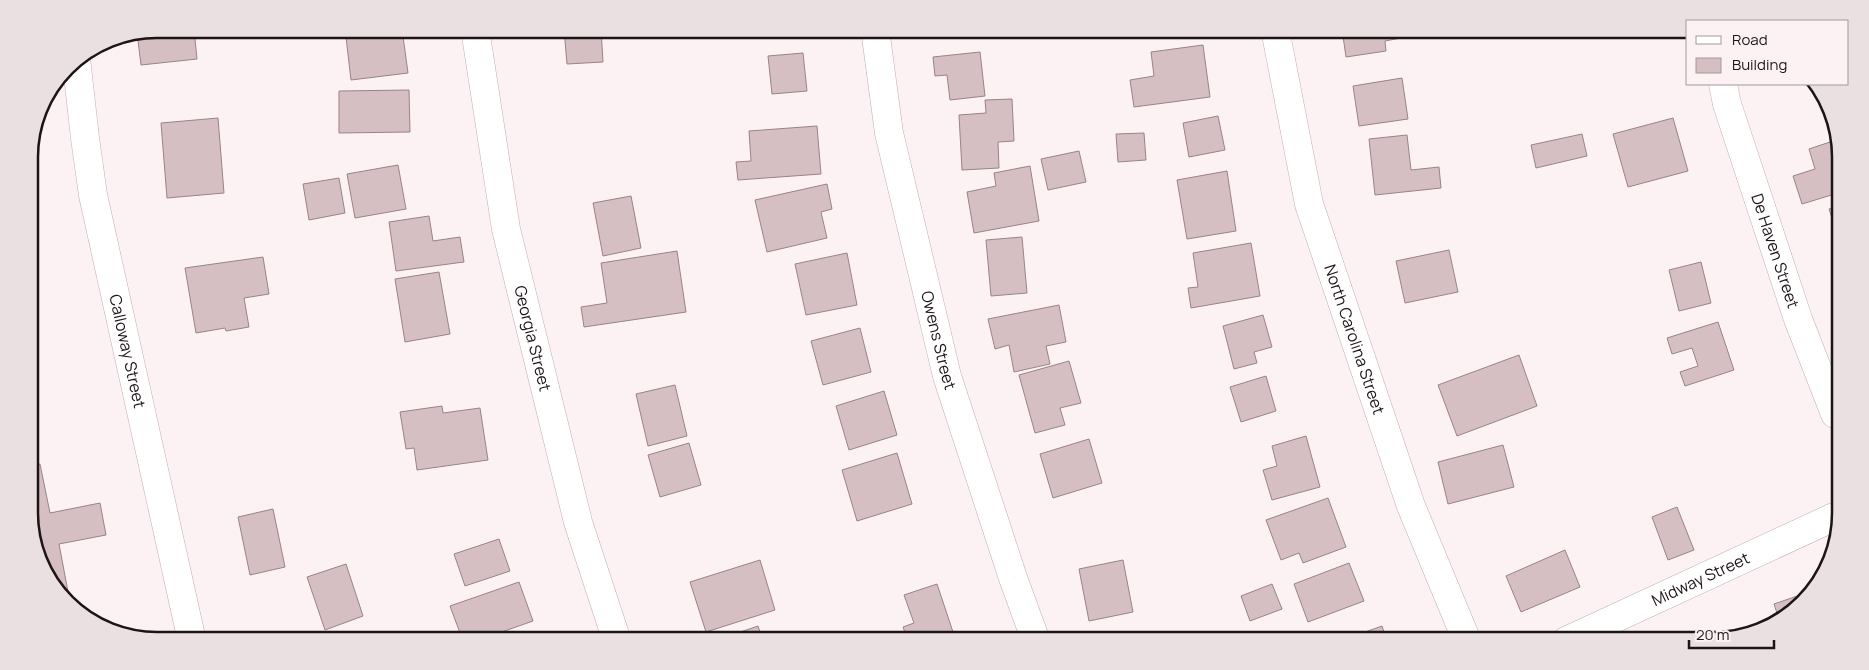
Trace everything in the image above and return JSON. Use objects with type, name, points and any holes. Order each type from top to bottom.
[{"type":"street","name":"Georgia Street","points":[[476,38],[506,229],[578,522],[614,632]]},
{"type":"street","name":"Owens Street","points":[[876,38],[889,133],[947,376],[1013,578],[1033,632]]},
{"type":"street","name":"North Carolina Street","points":[[1276,38],[1308,204],[1411,506],[1463,632]]},
{"type":"street","name":"Calloway Street","points":[[77,68],[93,195],[190,632]]},
{"type":"street","name":"De Haven Street","points":[[1723,85],[1727,104],[1798,319],[1832,406]]},
{"type":"street","name":"Midway Street","points":[[1585,632],[1831,518]]},
{"type":"building","points":[[195,38],[197,59],[141,65],[138,39]]},
{"type":"building","points":[[346,38],[403,38],[408,73],[351,80]]},
{"type":"building","points":[[565,38],[602,38],[603,62],[567,64]]},
{"type":"building","points":[[1343,38],[1401,38],[1385,41],[1386,51],[1346,57]]},
{"type":"building","points":[[1203,45],[1210,97],[1134,107],[1130,80],[1154,76],[1151,52]]},
{"type":"building","points":[[980,52],[985,96],[950,100],[947,75],[935,76],[933,57]]},
{"type":"building","points":[[803,53],[807,91],[772,94],[768,56]]},
{"type":"building","points":[[1402,78],[1408,119],[1359,126],[1353,86]]},
{"type":"building","points":[[409,90],[410,132],[339,133],[339,91]]},
{"type":"building","points":[[1012,99],[1014,141],[998,142],[999,168],[962,170],[959,115],[986,113],[985,100]]},
{"type":"building","points":[[1218,116],[1225,150],[1189,157],[1183,123]]},
{"type":"building","points":[[218,118],[224,193],[167,198],[161,123]]},
{"type":"building","points":[[1673,118],[1688,171],[1628,187],[1613,134]]},
{"type":"building","points":[[817,126],[821,174],[738,180],[736,162],[751,161],[749,131]]},
{"type":"building","points":[[1144,133],[1146,160],[1118,162],[1116,134]]},
{"type":"building","points":[[1582,134],[1587,156],[1536,168],[1531,145]]},
{"type":"building","points":[[1407,135],[1411,170],[1439,167],[1441,188],[1375,195],[1369,139]]},
{"type":"building","points":[[1830,142],[1832,195],[1802,204],[1793,176],[1815,169],[1809,149]]},
{"type":"building","points":[[1079,151],[1086,182],[1048,190],[1041,159]]},
{"type":"building","points":[[398,165],[406,209],[355,218],[347,174]]},
{"type":"building","points":[[1030,166],[1039,221],[974,233],[967,192],[996,186],[994,173]]},
{"type":"building","points":[[1227,171],[1236,231],[1187,239],[1177,180]]},
{"type":"building","points":[[339,178],[345,213],[309,220],[303,184]]},
{"type":"building","points":[[827,184],[832,209],[821,212],[827,238],[767,252],[755,200]]},
{"type":"building","points":[[631,196],[641,248],[603,256],[593,203]]},
{"type":"building","points":[[429,216],[433,241],[460,237],[464,262],[396,271],[389,222]]},
{"type":"building","points":[[1022,237],[1027,293],[991,296],[986,240]]},
{"type":"building","points":[[1251,243],[1260,296],[1191,308],[1188,288],[1198,287],[1193,253]]},
{"type":"building","points":[[1449,250],[1458,292],[1405,303],[1396,261]]},
{"type":"building","points":[[677,251],[686,312],[584,327],[581,307],[607,303],[601,263]]},
{"type":"building","points":[[847,253],[857,305],[806,315],[795,264]]},
{"type":"building","points":[[263,257],[269,294],[244,298],[249,327],[226,331],[225,328],[196,333],[185,268]]},
{"type":"building","points":[[1701,262],[1711,303],[1679,311],[1669,270]]},
{"type":"building","points":[[439,272],[450,334],[405,342],[395,279]]},
{"type":"building","points":[[1059,305],[1066,342],[1046,346],[1050,364],[1014,372],[1009,345],[995,349],[988,319]]},
{"type":"building","points":[[1263,315],[1272,347],[1254,352],[1257,363],[1234,369],[1223,326]]},
{"type":"building","points":[[1718,322],[1734,370],[1685,386],[1680,372],[1698,366],[1692,348],[1672,354],[1667,338]]},
{"type":"building","points":[[860,328],[871,372],[823,385],[811,341]]},
{"type":"building","points":[[1519,355],[1537,406],[1457,436],[1438,385]]},
{"type":"building","points":[[1069,361],[1081,403],[1060,408],[1065,425],[1035,433],[1019,375]]},
{"type":"building","points":[[1266,376],[1276,411],[1241,422],[1230,387]]},
{"type":"building","points":[[675,385],[687,436],[648,446],[636,394]]},
{"type":"building","points":[[884,391],[897,435],[849,450],[836,406]]},
{"type":"building","points":[[442,406],[443,413],[480,408],[488,460],[417,470],[414,448],[406,449],[400,412]]},
{"type":"building","points":[[1306,436],[1320,487],[1272,500],[1263,470],[1277,466],[1272,446]]},
{"type":"building","points":[[1089,439],[1102,483],[1053,498],[1040,454]]},
{"type":"building","points":[[689,443],[701,485],[660,497],[648,455]]},
{"type":"building","points":[[1503,445],[1514,487],[1448,504],[1438,462]]},
{"type":"building","points":[[897,453],[912,504],[857,521],[842,470]]},
{"type":"building","points":[[38,464],[40,464],[50,513],[100,503],[106,535],[59,544],[68,593],[50,566],[40,537]]},
{"type":"building","points":[[1328,498],[1346,547],[1303,563],[1299,553],[1281,560],[1266,520]]},
{"type":"building","points":[[1677,507],[1694,550],[1668,560],[1652,517]]},
{"type":"building","points":[[273,509],[285,567],[250,575],[238,517]]},
{"type":"building","points":[[499,539],[510,571],[465,586],[454,554]]},
{"type":"building","points":[[1565,550],[1580,587],[1521,612],[1506,576]]},
{"type":"building","points":[[760,560],[775,610],[706,632],[690,582]]},
{"type":"building","points":[[1123,560],[1133,612],[1089,621],[1079,569]]},
{"type":"building","points":[[1349,563],[1364,601],[1308,622],[1294,584]]},
{"type":"building","points":[[346,564],[363,616],[325,630],[307,577]]},
{"type":"building","points":[[519,582],[533,621],[502,632],[460,632],[450,606]]},
{"type":"building","points":[[937,584],[953,632],[905,632],[903,627],[914,623],[904,595]]},
{"type":"building","points":[[1272,584],[1282,609],[1250,621],[1241,596]]},
{"type":"building","points":[[1798,596],[1777,613],[1774,604]]},
{"type":"building","points":[[758,626],[760,632],[740,632]]},
{"type":"building","points":[[1382,626],[1384,632],[1365,632]]}]
